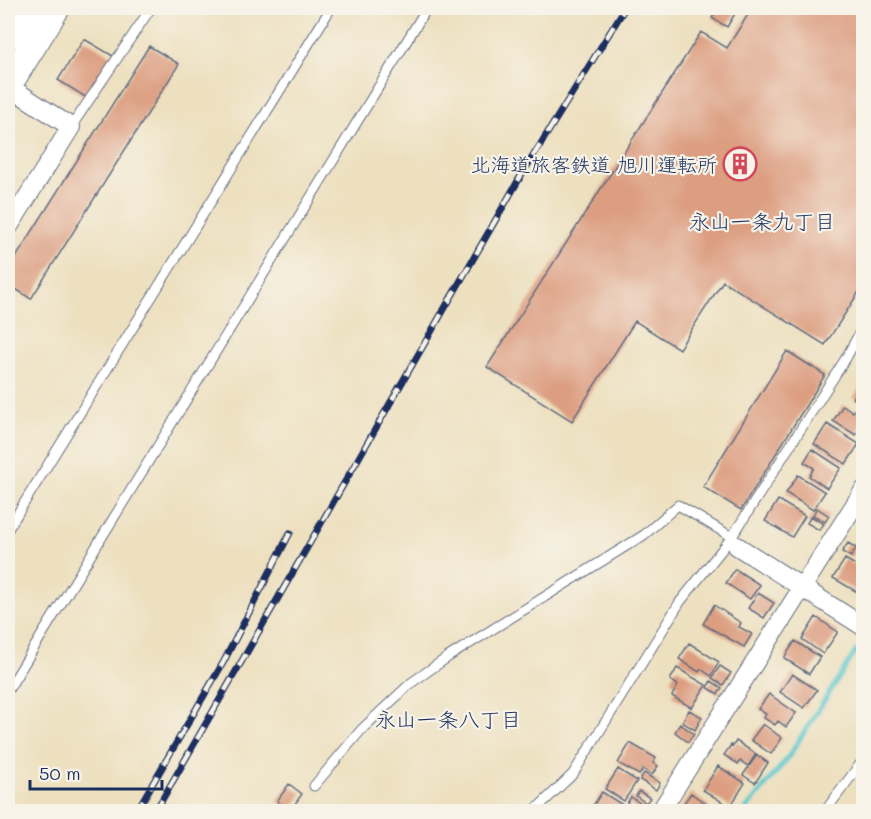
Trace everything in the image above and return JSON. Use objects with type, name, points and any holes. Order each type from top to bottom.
[{"type":"main road","points":[[8,36],[25,8]]},
{"type":"main road","points":[[8,85],[56,8]]},
{"type":"street","points":[[8,85],[71,127],[8,228]]},
{"type":"street","points":[[660,812],[864,490]]},
{"type":"street","points":[[735,542],[864,627]]},
{"type":"lane","points":[[71,127],[151,8]]},
{"type":"lane","points":[[8,529],[331,8]]},
{"type":"lane","points":[[8,690],[428,8]]},
{"type":"lane","points":[[533,812],[573,774],[680,602],[735,542],[864,325]]},
{"type":"lane","points":[[314,786],[362,729],[411,683],[448,657],[644,535],[678,505],[735,542]]},
{"type":"lane","points":[[826,810],[864,759]]},
{"type":"building","points":[[718,8],[729,8],[736,12],[727,27],[712,18]]},
{"type":"building","name":"北海道旅客鉄道 旭川運転所","points":[[752,8],[854,8],[864,13],[864,284],[825,345],[723,281],[679,349],[635,321],[572,421],[487,367],[701,32],[727,48]]},
{"type":"building","points":[[84,39],[113,56],[87,98],[58,80]]},
{"type":"building","points":[[149,46],[179,64],[31,299],[8,284],[8,270]]},
{"type":"building","points":[[787,351],[825,375],[741,510],[703,487]]},
{"type":"building","points":[[864,382],[864,404],[853,398]]},
{"type":"building","points":[[843,405],[853,412],[855,409],[864,414],[864,423],[856,435],[833,421]]},
{"type":"building","points":[[827,424],[859,444],[846,464],[814,444]]},
{"type":"building","points":[[812,449],[841,468],[827,488],[809,476],[814,468],[804,462]]},
{"type":"building","points":[[798,475],[825,492],[813,510],[786,493]]},
{"type":"building","points":[[778,500],[805,516],[792,537],[765,521]]},
{"type":"building","points":[[817,508],[829,516],[825,522],[813,515]]},
{"type":"building","points":[[811,516],[824,524],[819,530],[807,523]]},
{"type":"building","points":[[848,543],[856,548],[851,557],[842,552]]},
{"type":"building","points":[[864,546],[864,562],[856,558]]},
{"type":"building","points":[[845,559],[864,570],[864,596],[833,578]]},
{"type":"building","points":[[735,569],[760,585],[750,599],[726,583]]},
{"type":"building","points":[[758,593],[774,603],[764,618],[748,608]]},
{"type":"building","points":[[714,605],[741,623],[739,627],[752,634],[744,647],[703,624]]},
{"type":"building","points":[[816,617],[838,632],[823,654],[802,639]]},
{"type":"building","points":[[795,641],[820,657],[809,674],[784,658]]},
{"type":"building","points":[[689,643],[719,662],[711,676],[701,669],[699,672],[679,659]]},
{"type":"building","points":[[720,666],[731,673],[723,685],[712,678]]},
{"type":"building","points":[[677,668],[706,685],[692,708],[672,696],[678,685],[670,680]]},
{"type":"building","points":[[792,674],[817,690],[804,708],[780,692]]},
{"type":"building","points":[[711,681],[722,688],[718,694],[707,687]]},
{"type":"building","points":[[769,694],[796,713],[786,727],[778,721],[775,725],[764,718],[766,714],[758,709]]},
{"type":"building","points":[[689,710],[702,717],[695,730],[682,722]]},
{"type":"building","points":[[680,724],[694,734],[688,742],[675,732]]},
{"type":"building","points":[[763,724],[782,738],[771,754],[751,740]]},
{"type":"building","points":[[736,741],[756,754],[748,766],[740,761],[738,764],[724,755]]},
{"type":"building","points":[[630,743],[656,758],[653,763],[658,766],[652,775],[643,769],[639,775],[618,763]]},
{"type":"building","points":[[757,755],[768,763],[755,783],[743,775]]},
{"type":"building","points":[[718,766],[745,783],[730,807],[703,790]]},
{"type":"building","points":[[618,769],[637,781],[624,801],[605,789]]},
{"type":"building","points":[[644,773],[660,783],[656,790],[640,780]]},
{"type":"building","points":[[289,784],[302,794],[290,811],[277,801]]},
{"type":"building","points":[[639,791],[650,798],[646,803],[636,796]]},
{"type":"building","points":[[602,792],[624,806],[620,812],[589,812]]},
{"type":"building","points":[[691,793],[709,806],[706,812],[688,812],[681,807]]},
{"type":"building","points":[[631,797],[647,808],[645,812],[639,812],[627,803]]},
{"type":"waterway","points":[[744,812],[787,759],[856,651]]},
{"type":"railway","points":[[155,812],[522,174],[625,8]]},
{"type":"railway","points":[[136,812],[223,663],[290,533]]},
{"type":"place","name":"北海道旅客鉄道 旭川運転所","points":[[740,164]]},
{"type":"district","name":"永山一条九丁目","points":[[762,220]]},
{"type":"district","name":"永山一条八丁目","points":[[448,718]]}]
